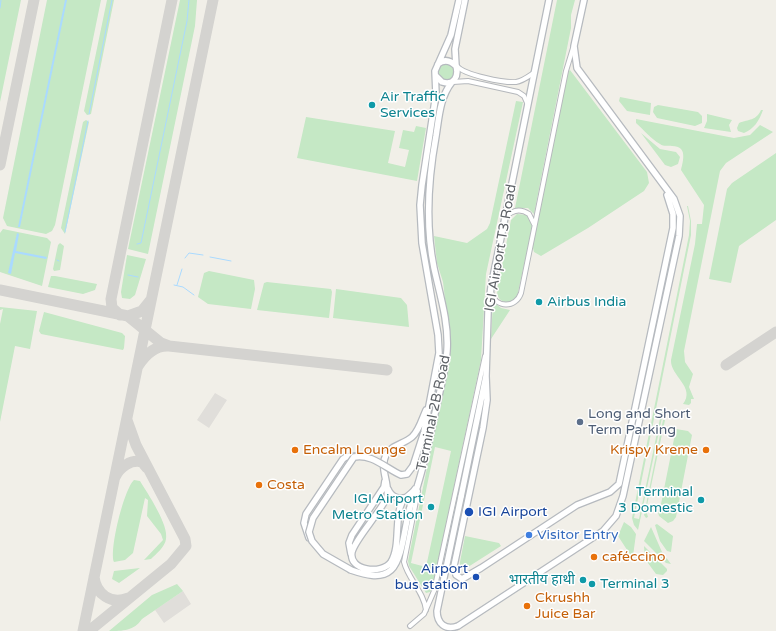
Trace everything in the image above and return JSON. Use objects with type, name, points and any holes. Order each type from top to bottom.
[{"type":"main road","points":[[459,0],[452,35],[435,75],[442,82],[452,82],[458,73],[455,49],[465,0]]},
{"type":"main road","name":"IGI Airport T3 Road","points":[[549,0],[491,287],[486,352],[486,376],[437,611],[439,622],[444,627],[450,629],[458,626],[603,531],[613,522],[623,496],[679,236],[680,221],[677,205],[663,185]]},
{"type":"main road","points":[[486,376],[487,400],[484,422],[454,566],[456,575],[462,579],[582,502],[610,492],[618,484],[673,228],[672,207],[663,185],[580,73],[575,61],[574,46],[584,0]]},
{"type":"main road","points":[[438,65],[447,61],[456,66]]},
{"type":"main road","name":"Terminal 2B Road","points":[[435,75],[436,94],[421,191],[421,224],[424,261],[430,286],[439,344],[439,362],[424,432],[413,466],[407,474],[401,475],[381,464],[357,456],[353,458],[313,518],[309,532],[312,541],[332,561],[351,570],[378,576],[386,573],[398,560],[410,506],[418,485],[447,352],[444,318],[432,256],[429,207],[430,167],[443,96],[452,82]]},
{"type":"main road","points":[[424,261],[431,260],[432,256]]},
{"type":"main road","points":[[407,497],[397,498],[391,494],[388,489],[385,462],[387,454],[393,448],[414,436],[431,399]]},
{"type":"main road","points":[[386,478],[384,487],[350,538],[350,547],[353,560],[357,565],[370,569],[380,569],[388,565],[393,557],[401,506],[418,485]]},
{"type":"main road","points":[[353,560],[353,549],[385,501],[388,489]]},
{"type":"street","points":[[491,287],[492,296],[503,305],[513,304],[520,297],[566,71],[574,46]]},
{"type":"street","points":[[456,66],[467,73],[515,82],[524,79],[535,72]]},
{"type":"street","points":[[452,82],[468,81],[518,92],[524,96],[528,107]]},
{"type":"street","points":[[504,223],[506,218],[514,211],[525,211],[533,218],[534,229]]},
{"type":"street","points":[[410,626],[421,618],[426,612],[434,591],[486,352]]},
{"type":"street","points":[[418,485],[404,562],[407,573],[421,596],[426,612]]},
{"type":"street","points":[[421,596],[428,597],[434,591]]},
{"type":"shaded area","points":[[215,393],[227,400],[209,428],[197,420]]},
{"type":"shaded area","points":[[183,591],[191,604],[164,623],[155,610]]},
{"type":"green space","points":[[0,0],[21,0],[0,102]]},
{"type":"green space","points":[[47,0],[101,0],[55,225],[52,231],[46,234],[7,226],[3,218]]},
{"type":"green space","points":[[107,0],[114,0],[91,114],[87,115],[84,111]]},
{"type":"green space","points":[[180,0],[197,0],[195,26],[148,254],[128,249]]},
{"type":"green space","points":[[557,0],[575,0],[571,15],[571,28],[534,214],[528,208],[515,208]]},
{"type":"green space","points":[[446,63],[452,66],[455,72],[452,78],[446,81],[440,78],[437,72],[440,66]]},
{"type":"green space","points":[[570,70],[647,172],[649,183],[644,191],[588,228],[541,256],[534,252],[532,244],[568,72]]},
{"type":"green space","points":[[620,97],[651,103],[650,115],[627,111],[619,101]]},
{"type":"green space","points":[[516,101],[523,102],[486,274],[481,360],[432,589],[430,592],[426,593],[409,566],[408,561],[451,350],[443,282],[437,263],[434,236],[467,243],[487,229],[490,223]],"holes":[[[435,447],[451,451],[426,567],[411,563]]]},
{"type":"green space","points":[[658,105],[698,112],[702,116],[702,123],[695,126],[657,118],[653,112],[654,107]]},
{"type":"green space","points":[[761,110],[763,110],[758,121],[753,127],[744,133],[738,131],[737,128],[739,123],[754,118]]},
{"type":"green space","points":[[707,114],[732,120],[729,125],[731,132],[704,128],[707,121]]},
{"type":"green space","points":[[306,117],[395,131],[388,163],[405,167],[409,150],[399,148],[403,130],[414,132],[416,126],[426,128],[417,181],[297,158]]},
{"type":"green space","points":[[636,119],[734,138],[750,135],[760,125],[773,132],[726,163],[720,171],[684,351],[685,362],[693,374],[689,387],[694,399],[691,399],[691,403],[689,405],[683,404],[686,398],[685,387],[674,371],[671,360],[695,244],[697,224],[702,224],[704,205],[681,170],[683,155],[680,148],[663,145],[657,142],[636,123]]},
{"type":"green space","points":[[86,120],[89,122],[65,234],[61,228],[83,122]]},
{"type":"green space","points":[[641,133],[660,149],[676,152],[680,157],[678,164],[671,167],[665,165]]},
{"type":"green space","points":[[776,153],[776,220],[739,246],[731,283],[709,279],[727,189],[732,183]]},
{"type":"green space","points":[[687,206],[691,221],[691,235],[634,518],[639,519],[662,409],[663,413],[638,530],[634,525],[632,518],[689,235],[690,221]]},
{"type":"green space","points":[[517,214],[528,215],[532,223],[532,228],[517,297],[510,303],[500,300],[497,290],[511,220]]},
{"type":"green space","points":[[3,229],[47,238],[51,242],[42,286],[0,272],[0,233]]},
{"type":"green space","points":[[60,243],[64,246],[60,270],[54,271],[53,269],[58,245]]},
{"type":"green space","points":[[127,255],[146,259],[135,295],[130,299],[122,298],[121,292]]},
{"type":"green space","points":[[209,271],[254,280],[255,289],[251,309],[208,304],[198,297],[204,273]]},
{"type":"green space","points":[[51,276],[97,284],[95,290],[83,294],[48,287]]},
{"type":"green space","points":[[267,282],[331,289],[332,292],[329,318],[257,310],[264,283]]},
{"type":"green space","points":[[336,289],[401,298],[407,305],[409,327],[333,318]]},
{"type":"green space","points":[[493,301],[501,308],[510,310],[491,339]]},
{"type":"green space","points":[[0,307],[37,311],[30,349],[15,346],[0,422],[0,324],[3,309],[0,310]]},
{"type":"green space","points":[[44,312],[122,333],[125,336],[124,348],[123,350],[41,334],[39,331]]},
{"type":"green space","points":[[663,420],[665,420],[646,510],[648,517],[646,518],[644,515]]},
{"type":"green space","points":[[676,429],[688,431],[692,435],[676,517],[673,521],[668,523],[659,516],[657,509],[660,509]]},
{"type":"green space","points":[[134,480],[140,481],[157,510],[164,526],[166,539],[162,548],[151,559],[144,560],[163,540],[161,534],[147,516],[148,500],[145,498],[133,553],[125,560],[114,562],[113,555],[115,533],[118,520],[126,495]]},
{"type":"green space","points":[[624,522],[631,527],[636,534],[633,556],[631,556],[618,536]]},
{"type":"green space","points":[[657,524],[673,536],[671,552],[667,551],[660,541],[655,525]]},
{"type":"green space","points":[[651,527],[662,552],[671,564],[666,563],[644,541]]},
{"type":"green space","points":[[465,536],[499,543],[501,546],[468,567],[463,568],[460,565],[460,562]]},
{"type":"green space","points":[[644,546],[667,569],[663,575],[656,574],[645,559]]},
{"type":"green space","points":[[140,568],[119,583],[112,579],[114,571]]},
{"type":"green space","points":[[177,584],[183,591],[142,619],[135,626],[128,630],[109,631],[152,595]]},
{"type":"water","points":[[65,0],[67,0],[20,227],[18,227]]},
{"type":"water","points":[[17,233],[19,234],[16,251],[47,257],[46,259],[15,253],[11,274],[8,273]]},
{"type":"waterway","points":[[0,8],[1,0]]},
{"type":"waterway","points":[[89,114],[112,0]]},
{"type":"waterway","points":[[137,244],[141,243],[187,21],[189,0]]},
{"type":"waterway","points":[[65,232],[88,121]]},
{"type":"waterway","points":[[185,258],[189,253],[203,255]]},
{"type":"waterway","points":[[210,257],[231,261]]},
{"type":"waterway","points":[[177,285],[182,269]]},
{"type":"waterway","points":[[128,275],[138,277]]},
{"type":"waterway","points":[[174,285],[183,287],[194,295]]},
{"type":"taxiway","points":[[0,165],[34,0]]},
{"type":"taxiway","points":[[120,315],[112,308],[111,299],[172,0]]},
{"type":"taxiway","points":[[83,631],[213,0]]},
{"type":"taxiway","points":[[0,290],[128,316],[142,311],[150,301]]},
{"type":"taxiway","points":[[129,317],[161,343],[169,346],[387,370]]},
{"type":"taxiway","points":[[726,365],[776,332]]},
{"type":"taxiway","points":[[138,366],[144,358],[155,349],[169,346]]},
{"type":"taxiway","points":[[89,631],[171,564],[186,546],[185,539],[136,445],[127,420]]},
{"type":"taxiway","points":[[115,477],[123,467],[130,463],[138,461],[142,462],[147,468]]},
{"type":"taxiway","points":[[94,577],[95,583],[101,593],[105,596],[116,600],[128,598]]},
{"type":"place","name":"Air Traffic Services","points":[[372,105]]},
{"type":"place","name":"Airbus India","points":[[539,302]]},
{"type":"place","name":"Long and Short Term Parking","points":[[580,422]]},
{"type":"place","name":"Encalm Lounge","points":[[295,450]]},
{"type":"place","name":"Krispy Kreme","points":[[706,450]]},
{"type":"place","name":"Costa","points":[[259,485]]},
{"type":"place","name":"Terminal 3 Domestic","points":[[701,500]]},
{"type":"place","name":"IGI Airport Metro Station","points":[[431,507]]},
{"type":"place","name":"IGI Airport","points":[[469,512]]},
{"type":"place","name":"Visitor Entry","points":[[529,535]]},
{"type":"place","name":"caféccino","points":[[594,557]]},
{"type":"place","name":"Airport bus station","points":[[476,577]]},
{"type":"place","name":"भारतीय हाथी","points":[[583,580]]},
{"type":"place","name":"Terminal 3","points":[[592,584]]},
{"type":"place","name":"Ckrushh Juice Bar","points":[[527,606]]}]
